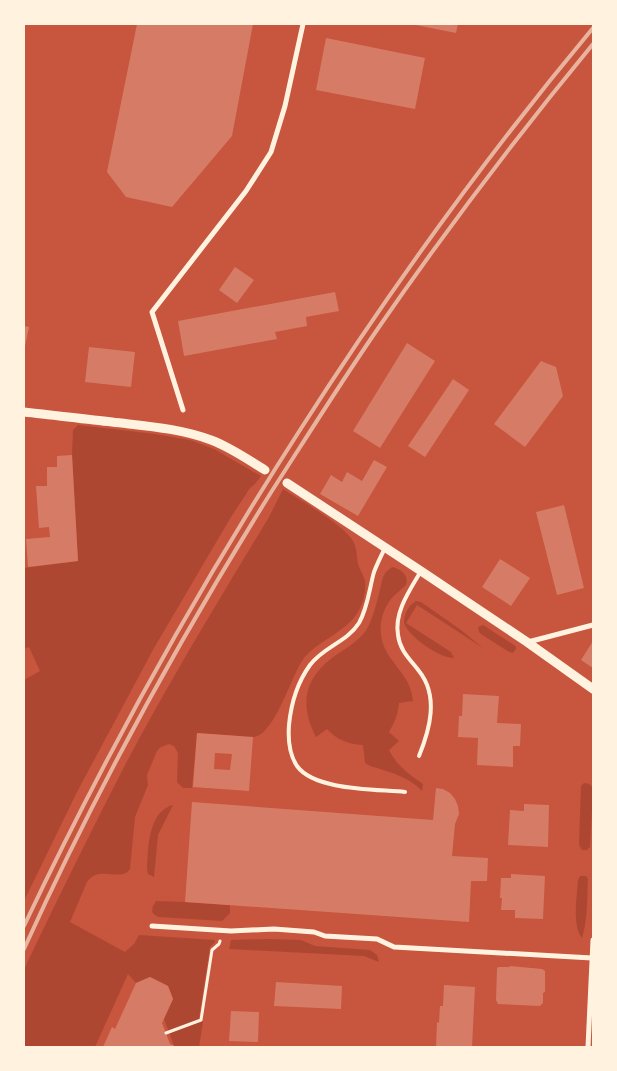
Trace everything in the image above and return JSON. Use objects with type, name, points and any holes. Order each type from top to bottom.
[{"type":"street","points":[[183,410],[152,312],[246,191],[271,152],[285,106],[303,24]]},
{"type":"street","points":[[24,412],[187,432],[212,440],[240,454],[265,470]]},
{"type":"street","points":[[287,483],[527,642],[593,689]]},
{"type":"street","points":[[527,642],[593,625]]},
{"type":"street","points":[[152,926],[231,931],[274,929],[314,932],[325,936],[376,939],[394,947],[592,958]]},
{"type":"street","points":[[588,1047],[593,940]]},
{"type":"lane","points":[[385,548],[374,572],[368,600],[358,624],[351,634],[320,654],[311,663],[301,680],[290,713],[288,735],[291,752],[297,766],[320,781],[351,788],[405,792]]},
{"type":"lane","points":[[419,756],[429,727],[431,712],[430,695],[420,671],[403,652],[399,644],[397,625],[406,598],[421,571]]},
{"type":"path","points":[[166,1033],[201,1020],[212,950],[219,944],[221,930]]},
{"type":"shaded area","points":[[78,425],[190,440],[214,449],[261,476],[250,488],[231,517],[154,648],[77,792],[24,901],[24,680],[40,671],[29,647],[24,649],[24,568],[78,561],[72,455],[73,430]]},
{"type":"shaded area","points":[[283,489],[331,520],[353,541],[358,564],[365,581],[365,591],[361,607],[346,625],[315,647],[304,658],[276,715],[262,733],[249,737],[197,733],[192,788],[183,788],[177,782],[178,753],[174,746],[169,744],[157,751],[147,775],[148,785],[135,817],[130,869],[126,873],[98,874],[92,877],[87,882],[70,922],[125,952],[134,944],[139,935],[215,940],[210,947],[199,1018],[203,1022],[199,1047],[174,1046],[164,1019],[173,999],[168,986],[150,977],[136,983],[128,974],[95,1047],[24,1047],[24,971],[27,963],[86,841],[140,737],[269,517]]},
{"type":"shaded area","points":[[392,567],[404,573],[407,582],[386,606],[381,622],[381,637],[387,653],[408,683],[413,701],[399,703],[396,718],[389,732],[399,741],[389,750],[392,756],[408,773],[423,784],[422,791],[403,777],[365,763],[363,745],[343,741],[327,729],[316,737],[311,726],[306,704],[310,684],[322,666],[354,643],[365,632],[374,613],[383,577]]},
{"type":"shaded area","points":[[416,601],[421,602],[461,630],[483,648],[417,605],[406,623],[451,652],[454,658],[433,651],[425,646],[407,629],[404,623],[407,610]]},
{"type":"shaded area","points":[[483,625],[514,645],[516,649],[513,653],[481,634],[478,627]]},
{"type":"shaded area","points":[[584,783],[593,788],[590,847],[587,850],[582,850],[579,845],[581,786]]},
{"type":"shaded area","points":[[173,805],[158,835],[154,877],[148,874],[147,869],[151,832],[159,815]]},
{"type":"shaded area","points":[[580,876],[586,876],[588,879],[586,916],[582,938],[576,918],[578,880]]},
{"type":"shaded area","points":[[156,901],[230,905],[230,913],[222,921],[159,917],[152,912]]},
{"type":"shaded area","points":[[231,940],[301,940],[315,946],[370,950],[377,955],[379,962],[364,956],[229,949]]},
{"type":"building","points":[[137,24],[253,24],[232,136],[172,207],[126,197],[107,172]]},
{"type":"building","points":[[416,24],[458,24],[456,33]]},
{"type":"building","points":[[326,38],[425,58],[415,109],[316,90]]},
{"type":"building","points":[[235,267],[254,280],[237,303],[219,290]]},
{"type":"building","points":[[335,292],[339,311],[306,317],[307,326],[275,332],[277,339],[184,356],[178,321]]},
{"type":"building","points":[[24,326],[29,327],[25,346],[24,346]]},
{"type":"building","points":[[407,343],[435,361],[380,448],[353,431]]},
{"type":"building","points":[[89,347],[135,352],[131,387],[85,382]]},
{"type":"building","points":[[541,361],[556,367],[563,396],[525,447],[494,424]]},
{"type":"building","points":[[453,379],[469,390],[425,457],[408,446]]},
{"type":"building","points":[[72,455],[78,561],[28,567],[26,539],[50,537],[49,527],[39,528],[36,486],[47,486],[47,467],[57,467],[57,456]]},
{"type":"building","points":[[374,460],[387,467],[358,516],[320,494],[331,475],[342,482],[347,472],[362,481]]},
{"type":"building","points":[[564,505],[584,588],[557,595],[536,512]]},
{"type":"building","points":[[500,559],[530,578],[511,606],[482,587]]},
{"type":"building","points":[[593,641],[593,668],[581,660]]},
{"type":"building","points":[[463,694],[499,696],[497,723],[521,724],[520,746],[513,746],[513,767],[477,765],[478,738],[458,737],[459,716],[462,716]]},
{"type":"building","points":[[197,733],[253,737],[249,791],[193,787]],"holes":[[[215,753],[232,754],[230,770],[214,769]]]},
{"type":"building","points":[[436,788],[450,793],[458,806],[459,814],[455,824],[452,856],[488,858],[487,881],[471,881],[469,922],[185,902],[192,802],[433,820]]},
{"type":"building","points":[[524,804],[549,805],[548,847],[508,845],[510,810],[524,811]]},
{"type":"building","points":[[511,874],[545,876],[543,919],[515,918],[515,910],[501,910],[501,878],[511,878]]},
{"type":"building","points":[[510,966],[542,969],[545,971],[545,992],[543,993],[543,1003],[540,1006],[498,1004],[496,1000],[497,968]]},
{"type":"building","points":[[150,977],[168,986],[173,999],[162,1023],[170,1044],[177,1047],[103,1047],[112,1027],[115,1029],[136,983]]},
{"type":"building","points":[[276,982],[342,986],[341,1009],[274,1006]]},
{"type":"building","points":[[444,985],[475,987],[472,1047],[436,1047],[437,1022],[439,1023],[440,1006],[443,1006]]},
{"type":"building","points":[[231,1011],[259,1012],[258,1042],[229,1041]]},
{"type":"railway","points":[[24,926],[87,799],[154,674],[225,551],[300,430],[368,326],[477,174],[593,28]]},
{"type":"railway","points":[[24,949],[51,890],[140,717],[203,605],[270,494],[404,291],[510,148],[593,44]]}]
